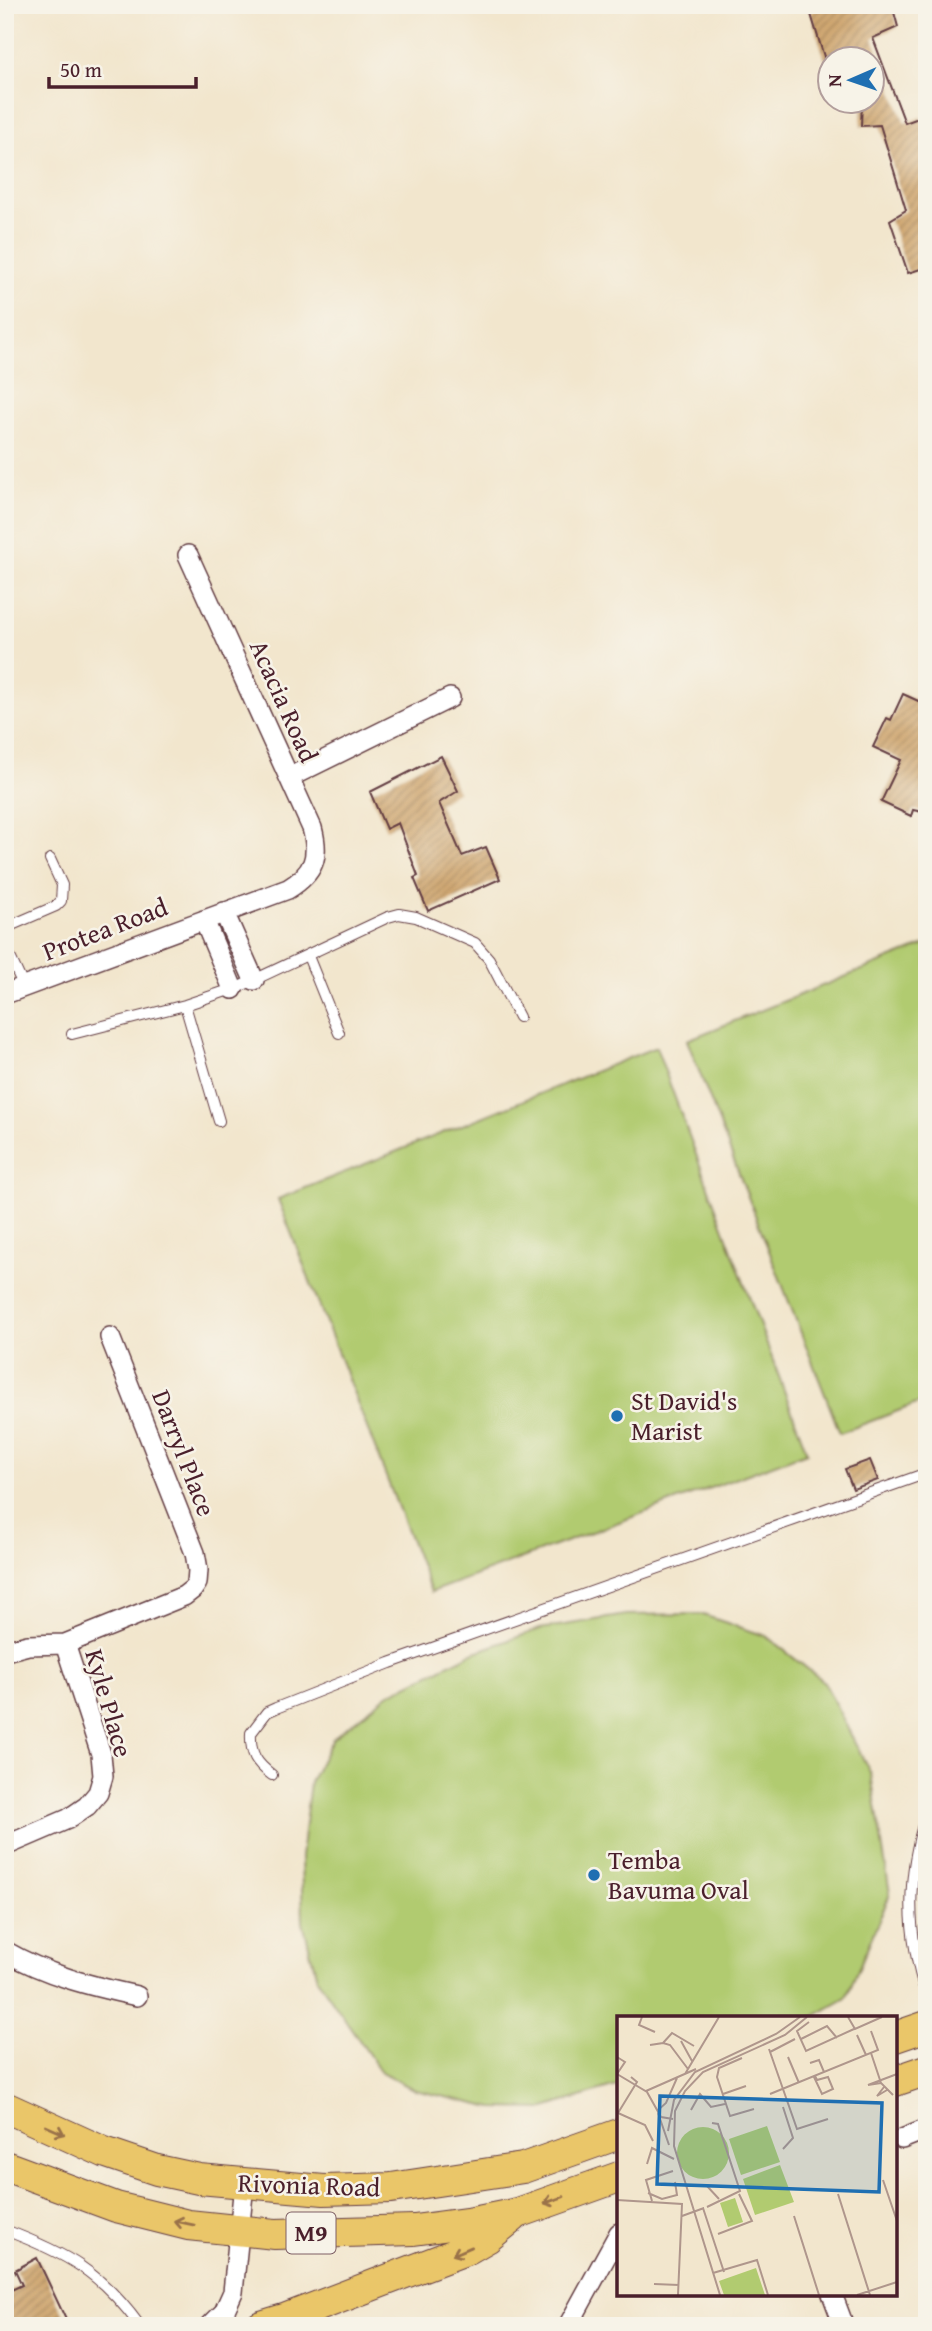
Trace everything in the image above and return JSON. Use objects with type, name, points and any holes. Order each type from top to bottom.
[{"type":"main road","points":[[897,2036],[927,2026]]},
{"type":"main road","points":[[897,2080],[927,2070]]},
{"type":"main road","name":"Rivonia Road","points":[[5,2107],[104,2152],[144,2165],[199,2179],[324,2190],[391,2188],[523,2168],[617,2135]]},
{"type":"main road","points":[[391,2188],[423,2194],[474,2193],[525,2183],[617,2155]]},
{"type":"main road","name":"Rivonia Road","points":[[5,2166],[116,2207],[188,2225],[275,2234],[414,2230],[518,2213],[617,2178]]},
{"type":"main road","points":[[261,2326],[468,2249],[487,2238],[518,2213]]},
{"type":"street","name":"Acacia Road","points":[[188,555],[312,828],[317,845],[316,858],[309,872]]},
{"type":"street","points":[[290,777],[450,698]]},
{"type":"street","name":"Protea Road","points":[[5,994],[288,889],[309,872]]},
{"type":"street","points":[[224,912],[254,980]]},
{"type":"street","points":[[204,919],[233,989]]},
{"type":"street","name":"Darryl Place","points":[[65,1644],[170,1603],[193,1589],[198,1570],[195,1553],[110,1337]]},
{"type":"street","points":[[5,1651],[28,1645],[65,1644]]},
{"type":"street","name":"Kyle Place","points":[[5,1846],[68,1819],[88,1807],[98,1793],[103,1776],[101,1755],[65,1644]]},
{"type":"street","points":[[5,1951],[55,1975],[137,1996]]},
{"type":"street","points":[[902,2138],[927,2129]]},
{"type":"street","points":[[210,2326],[224,2312],[233,2292],[244,2184]]},
{"type":"street","points":[[568,2326],[617,2237]]},
{"type":"street","points":[[833,2296],[844,2326]]},
{"type":"lane","points":[[5,928],[56,906],[61,901],[62,885],[50,859]]},
{"type":"lane","points":[[72,1034],[185,1005],[233,989],[399,914],[416,916],[475,943],[489,959],[519,1017]]},
{"type":"lane","points":[[5,946],[24,987]]},
{"type":"lane","points":[[309,956],[339,1033]]},
{"type":"lane","points":[[185,1005],[219,1121]]},
{"type":"lane","points":[[272,1775],[259,1765],[253,1756],[251,1733],[267,1712],[403,1658],[927,1473]]},
{"type":"lane","points":[[927,1812],[912,1865],[911,1896],[914,1942],[927,1997]]},
{"type":"lane","points":[[5,2230],[53,2249],[80,2264],[103,2281],[140,2326]]},
{"type":"green space","points":[[927,944],[927,1400],[840,1433],[687,1040]]},
{"type":"green space","points":[[656,1047],[807,1452],[431,1592],[278,1199]]},
{"type":"green space","name":"Temba Bavuma Oval","points":[[700,1614],[766,1636],[824,1682],[871,1774],[890,1894],[846,1998],[814,2016],[617,2016],[617,2086],[542,2109],[493,2108],[415,2090],[381,2072],[317,1978],[303,1922],[301,1857],[310,1782],[333,1738],[389,1694],[470,1654],[540,1629],[626,1615]]},
{"type":"building","points":[[833,5],[892,5],[898,27],[873,38],[876,46],[821,46],[810,11]]},
{"type":"building","points":[[886,73],[905,123],[921,117],[927,135],[927,267],[908,273],[890,220],[906,210],[880,125],[861,126],[861,116],[886,116]]},
{"type":"building","points":[[903,694],[927,705],[927,813],[913,810],[911,816],[881,802],[901,760],[873,747],[887,718],[891,720]]},
{"type":"building","points":[[441,756],[458,791],[439,803],[462,856],[486,847],[500,879],[428,911],[414,878],[418,876],[398,823],[386,829],[370,792]]},
{"type":"building","points":[[870,1460],[878,1480],[853,1489],[845,1469]]},
{"type":"building","points":[[37,2258],[69,2326],[5,2326],[5,2293],[22,2285],[15,2270]]},
{"type":"place","name":"St David's Marist","points":[[617,1416]]},
{"type":"place","name":"Temba Bavuma Oval","points":[[594,1875]]}]
